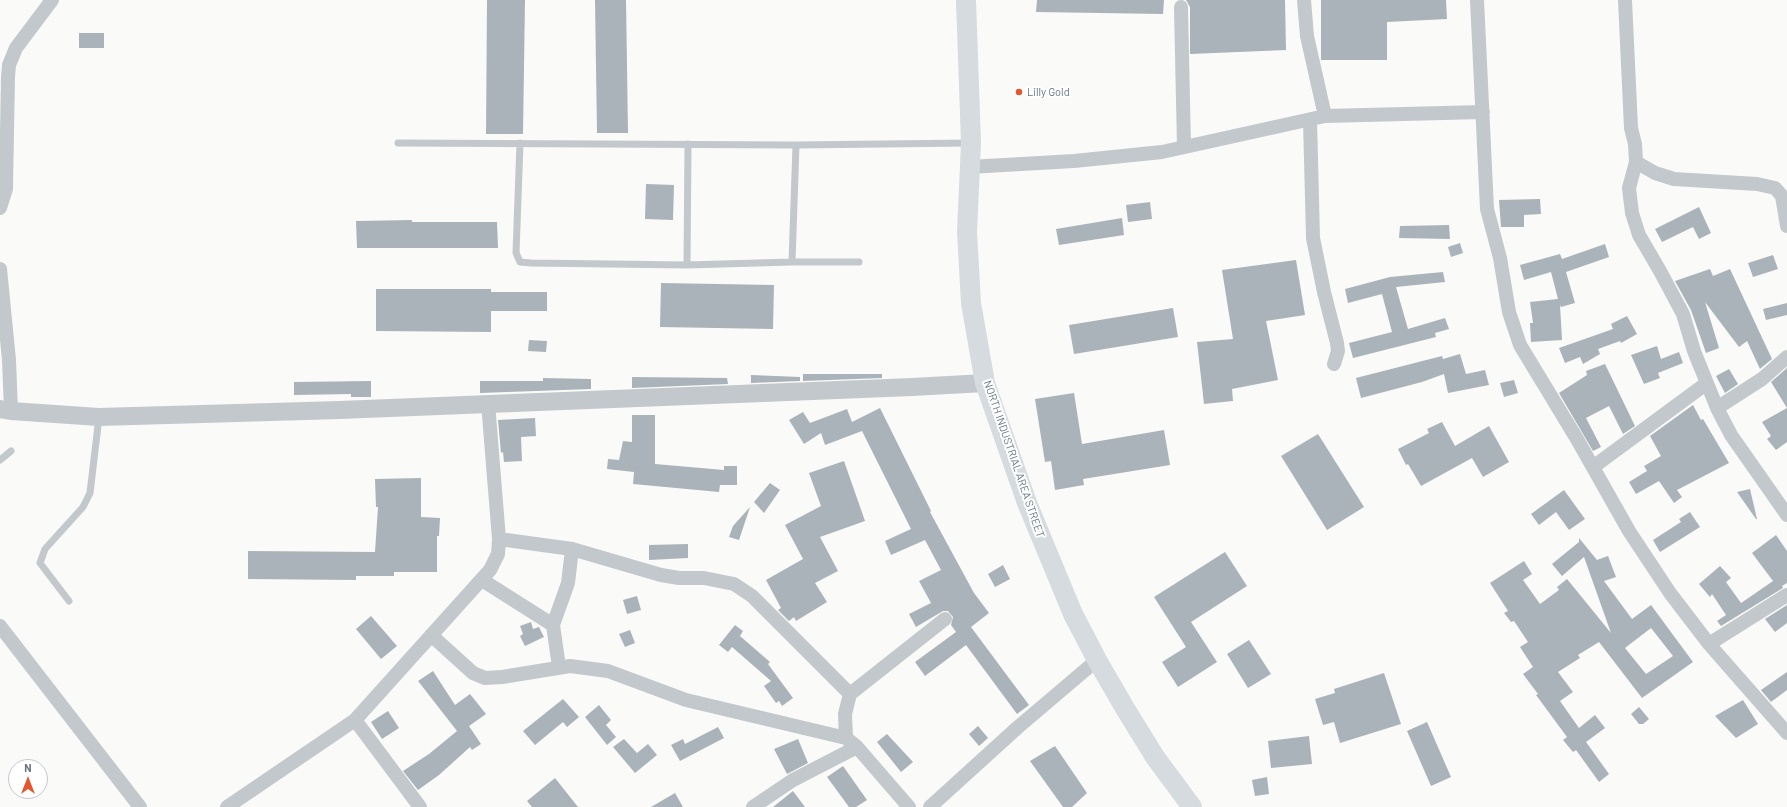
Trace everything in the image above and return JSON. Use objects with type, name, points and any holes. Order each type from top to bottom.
[{"type":"main road","name":"NORTH INDUSTRIAL AREA STREET","points":[[966,0],[971,143],[967,232],[971,303],[986,383],[1008,448],[1048,554],[1073,614],[1097,660],[1155,757],[1192,807]]},
{"type":"street","points":[[0,208],[6,189],[9,65],[16,48],[52,0]]},
{"type":"street","points":[[1304,0],[1307,36],[1325,116]]},
{"type":"street","points":[[1477,0],[1487,209],[1500,258],[1513,328],[1520,345],[1532,367],[1555,402],[1629,531],[1670,593],[1709,644],[1787,733]]},
{"type":"street","points":[[1625,0],[1631,128],[1635,144],[1636,162],[1629,188],[1634,222],[1639,235],[1683,314],[1694,351],[1717,408],[1732,435],[1787,515]]},
{"type":"street","points":[[1181,7],[1184,147]]},
{"type":"street","points":[[969,167],[1081,161],[1131,156],[1184,147],[1325,116],[1483,112]]},
{"type":"street","points":[[1310,120],[1313,238],[1324,292],[1338,342],[1338,351],[1334,364]]},
{"type":"street","points":[[1636,162],[1655,173],[1674,179],[1757,184],[1775,188],[1782,196],[1787,226]]},
{"type":"street","points":[[0,269],[9,360],[6,410],[99,417],[340,410],[986,383]]},
{"type":"street","points":[[1717,408],[1762,379],[1787,357]]},
{"type":"street","points":[[1593,467],[1707,384]]},
{"type":"street","points":[[227,807],[355,720],[490,570],[496,558],[499,539],[488,403]]},
{"type":"street","points":[[499,539],[572,549],[661,575],[679,578],[704,578],[734,584],[752,596],[850,694]]},
{"type":"street","points":[[559,667],[553,626],[568,583],[572,549]]},
{"type":"street","points":[[482,580],[553,626]]},
{"type":"street","points":[[1709,644],[1787,595]]},
{"type":"street","points":[[846,738],[845,714],[850,694],[946,619]]},
{"type":"street","points":[[0,626],[140,807]]},
{"type":"street","points":[[430,635],[473,673],[485,678],[502,677],[570,666],[608,671],[686,700],[846,738],[857,747],[909,807]]},
{"type":"street","points":[[930,807],[1017,728],[1097,660]]},
{"type":"street","points":[[355,720],[420,807]]},
{"type":"street","points":[[753,807],[793,780],[857,747]]},
{"type":"lane","points":[[398,143],[796,145],[971,143]]},
{"type":"lane","points":[[520,144],[516,253],[520,262],[687,265],[859,262]]},
{"type":"lane","points":[[687,265],[688,144]]},
{"type":"lane","points":[[792,262],[796,145]]},
{"type":"lane","points":[[69,601],[40,564],[45,549],[83,507],[90,493],[99,417]]},
{"type":"lane","points":[[0,460],[11,451]]},
{"type":"building","points":[[487,0],[525,0],[523,134],[486,134]]},
{"type":"building","points":[[595,0],[626,0],[628,133],[597,133]]},
{"type":"building","points":[[1037,0],[1164,0],[1163,14],[1036,12]]},
{"type":"building","points":[[1186,0],[1285,0],[1286,50],[1190,54],[1190,7]]},
{"type":"building","points":[[1321,0],[1446,0],[1447,19],[1387,22],[1387,60],[1321,60]]},
{"type":"building","points":[[79,33],[104,33],[104,48],[79,48]]},
{"type":"building","points":[[646,184],[674,185],[673,220],[645,219]]},
{"type":"building","points":[[1540,199],[1541,214],[1524,215],[1524,227],[1501,227],[1499,200]]},
{"type":"building","points":[[1150,202],[1152,219],[1128,222],[1126,205]]},
{"type":"building","points":[[1699,207],[1711,233],[1699,239],[1693,227],[1662,242],[1655,229]]},
{"type":"building","points":[[1122,218],[1124,235],[1059,245],[1056,229]]},
{"type":"building","points":[[412,220],[412,222],[497,222],[498,248],[357,248],[356,221]]},
{"type":"building","points":[[1449,225],[1450,239],[1399,238],[1400,226]]},
{"type":"building","points":[[1460,243],[1463,253],[1451,257],[1448,247]]},
{"type":"building","points":[[1605,244],[1609,257],[1566,272],[1575,303],[1561,307],[1560,305],[1562,340],[1531,342],[1530,323],[1533,323],[1530,302],[1558,299],[1551,272],[1524,280],[1520,265],[1560,254],[1562,259]]},
{"type":"building","points":[[1773,255],[1778,269],[1753,277],[1748,263]]},
{"type":"building","points":[[1296,260],[1305,315],[1266,321],[1278,380],[1232,389],[1233,401],[1204,404],[1197,342],[1233,339],[1222,270]]},
{"type":"building","points":[[1710,269],[1713,276],[1730,269],[1772,359],[1760,369],[1747,341],[1739,347],[1705,302],[1719,348],[1706,353],[1691,310],[1675,281]]},
{"type":"building","points":[[1443,272],[1445,282],[1396,287],[1408,329],[1445,318],[1449,329],[1435,333],[1436,337],[1353,358],[1349,343],[1392,332],[1382,294],[1348,303],[1345,289],[1390,277]]},
{"type":"building","points":[[661,283],[774,285],[773,329],[660,327]]},
{"type":"building","points":[[376,289],[491,289],[491,292],[547,292],[547,311],[491,311],[491,332],[376,331]]},
{"type":"building","points":[[1787,303],[1787,315],[1766,320],[1763,309]]},
{"type":"building","points":[[1173,308],[1178,337],[1074,354],[1069,325]]},
{"type":"building","points":[[1627,316],[1637,334],[1621,343],[1620,341],[1598,349],[1600,354],[1583,364],[1580,357],[1565,363],[1559,348],[1613,329],[1611,324]]},
{"type":"building","points":[[529,340],[547,341],[546,352],[528,351]]},
{"type":"building","points":[[1657,346],[1661,359],[1679,352],[1683,363],[1658,373],[1660,378],[1644,384],[1631,355]]},
{"type":"building","points":[[1460,354],[1466,374],[1485,370],[1489,385],[1448,393],[1444,374],[1422,382],[1361,398],[1356,378],[1442,356],[1443,359]]},
{"type":"building","points":[[1605,364],[1635,426],[1623,434],[1609,406],[1586,418],[1601,447],[1593,451],[1559,393],[1587,375],[1586,371]]},
{"type":"building","points":[[1787,368],[1787,408],[1771,382]]},
{"type":"building","points":[[1729,369],[1738,384],[1725,393],[1716,376]]},
{"type":"building","points":[[803,374],[882,374],[882,378],[803,381]]},
{"type":"building","points":[[751,375],[800,377],[800,381],[751,383]]},
{"type":"building","points":[[632,377],[727,378],[728,384],[632,388]]},
{"type":"building","points":[[543,378],[591,379],[591,389],[480,393],[480,381],[543,381]]},
{"type":"building","points":[[1514,380],[1518,393],[1504,397],[1500,383]]},
{"type":"building","points":[[371,381],[371,397],[351,397],[351,394],[294,395],[294,382]]},
{"type":"building","points":[[1074,393],[1082,444],[1164,430],[1170,465],[1083,479],[1084,485],[1055,490],[1051,461],[1045,462],[1035,399]]},
{"type":"building","points":[[1693,405],[1729,463],[1677,490],[1682,497],[1674,503],[1659,481],[1636,494],[1629,482],[1647,471],[1644,466],[1661,456],[1650,436]]},
{"type":"building","points":[[880,408],[931,511],[930,512],[974,593],[989,613],[971,627],[1029,705],[1017,714],[966,645],[925,676],[915,662],[956,632],[951,625],[953,617],[948,611],[943,611],[916,627],[909,614],[931,603],[919,581],[941,570],[925,540],[891,555],[885,541],[911,529],[862,431],[825,445],[821,433],[804,444],[789,420],[803,412],[810,423],[847,409],[852,422]]},
{"type":"building","points":[[1787,408],[1787,442],[1776,450],[1767,439],[1771,436],[1762,422]]},
{"type":"building","points":[[632,415],[655,415],[655,464],[724,470],[724,466],[737,466],[737,485],[720,485],[719,492],[633,484],[634,472],[607,469],[608,459],[619,460],[623,441],[632,442]]},
{"type":"building","points":[[535,418],[536,436],[521,437],[522,461],[504,462],[503,452],[501,453],[498,420]]},
{"type":"building","points":[[1442,422],[1455,446],[1489,426],[1509,462],[1483,477],[1472,458],[1421,486],[1408,464],[1406,465],[1398,449],[1429,433],[1427,429]]},
{"type":"building","points":[[1318,434],[1364,507],[1327,530],[1281,456]]},
{"type":"building","points":[[844,461],[865,521],[820,537],[838,571],[815,583],[827,602],[796,621],[794,617],[789,621],[778,610],[781,608],[766,580],[803,559],[785,525],[821,506],[809,473]]},
{"type":"building","points":[[421,478],[421,517],[440,518],[439,536],[437,536],[437,572],[394,572],[394,576],[356,576],[356,580],[248,579],[248,551],[375,552],[378,507],[376,507],[375,479]]},
{"type":"building","points":[[770,483],[780,490],[764,513],[754,502]]},
{"type":"building","points":[[1750,489],[1757,519],[1737,492]]},
{"type":"building","points":[[1564,490],[1585,519],[1569,530],[1556,512],[1539,525],[1531,514]]},
{"type":"building","points":[[750,507],[739,540],[729,537],[733,526]]},
{"type":"building","points":[[1690,512],[1700,527],[1660,552],[1653,540],[1681,522],[1679,519]]},
{"type":"building","points":[[1776,535],[1787,551],[1787,583],[1782,586],[1783,588],[1721,626],[1717,621],[1726,615],[1712,594],[1710,597],[1699,584],[1720,566],[1731,578],[1726,582],[1741,603],[1773,581],[1752,553]]},
{"type":"building","points":[[1579,538],[1597,560],[1608,556],[1616,577],[1604,581],[1632,619],[1651,605],[1693,662],[1642,698],[1599,642],[1578,655],[1580,658],[1558,672],[1573,692],[1560,701],[1579,728],[1595,715],[1605,728],[1586,742],[1609,774],[1599,782],[1576,750],[1573,752],[1563,740],[1567,737],[1536,695],[1538,694],[1523,674],[1533,667],[1520,647],[1528,642],[1514,621],[1511,622],[1504,613],[1508,611],[1490,583],[1524,561],[1532,574],[1523,580],[1540,604],[1559,590],[1557,587],[1567,579],[1611,633],[1584,557],[1562,576],[1552,564],[1579,542]],"holes":[[[1651,628],[1673,656],[1646,674],[1625,648]]]},
{"type":"building","points":[[688,544],[688,558],[649,560],[649,545]]},
{"type":"building","points":[[1225,552],[1247,586],[1191,622],[1217,662],[1178,687],[1162,662],[1186,647],[1154,597]]},
{"type":"building","points":[[1003,565],[1010,579],[995,587],[988,574]]},
{"type":"building","points":[[637,596],[641,610],[627,614],[623,600]]},
{"type":"building","points":[[1787,605],[1787,623],[1775,632],[1765,619]]},
{"type":"building","points":[[371,616],[397,646],[381,659],[356,629]]},
{"type":"building","points":[[531,622],[533,629],[539,627],[544,637],[525,646],[520,636],[523,634],[520,626]]},
{"type":"building","points":[[735,625],[743,631],[740,636],[770,662],[768,664],[793,698],[782,706],[779,701],[776,703],[764,686],[771,681],[732,647],[728,652],[719,645]]},
{"type":"building","points":[[630,630],[635,643],[625,647],[619,634]]},
{"type":"building","points":[[1249,640],[1271,674],[1248,688],[1227,654]]},
{"type":"building","points":[[433,671],[455,705],[470,694],[486,714],[469,726],[481,744],[472,750],[470,747],[439,775],[418,790],[403,771],[429,754],[457,731],[418,681]]},
{"type":"building","points":[[1787,672],[1787,690],[1771,702],[1761,690]]},
{"type":"building","points":[[1384,673],[1401,724],[1340,743],[1334,722],[1323,725],[1315,699],[1335,693],[1334,689]]},
{"type":"building","points":[[563,699],[579,717],[567,727],[563,722],[535,745],[523,731]]},
{"type":"building","points":[[1743,700],[1758,724],[1736,738],[1715,716]]},
{"type":"building","points":[[599,705],[611,720],[606,725],[616,737],[607,745],[585,717]]},
{"type":"building","points":[[1639,707],[1649,719],[1643,724],[1639,724],[1631,714]]},
{"type":"building","points":[[388,711],[399,728],[382,739],[371,722]]},
{"type":"building","points":[[1427,722],[1451,777],[1431,786],[1407,731]]},
{"type":"building","points":[[978,726],[988,738],[979,746],[969,734]]},
{"type":"building","points":[[718,727],[724,738],[680,761],[671,745],[683,739],[685,744]]},
{"type":"building","points":[[887,734],[913,762],[901,772],[877,742]]},
{"type":"building","points":[[1309,736],[1312,764],[1271,768],[1268,741]]},
{"type":"building","points":[[624,739],[637,753],[648,744],[657,755],[635,773],[613,747]]},
{"type":"building","points":[[798,739],[808,763],[787,774],[774,749]]},
{"type":"building","points":[[1055,746],[1087,793],[1072,807],[1063,807],[1030,761]]},
{"type":"building","points":[[843,766],[867,800],[856,807],[849,807],[827,777]]},
{"type":"building","points":[[1267,777],[1269,794],[1255,796],[1252,780]]},
{"type":"building","points":[[555,778],[578,807],[532,807],[527,801]]},
{"type":"building","points":[[793,791],[805,807],[773,807]]},
{"type":"building","points":[[675,793],[683,807],[651,807]]},
{"type":"place","name":"Lilly Gold","points":[[1019,92]]}]
